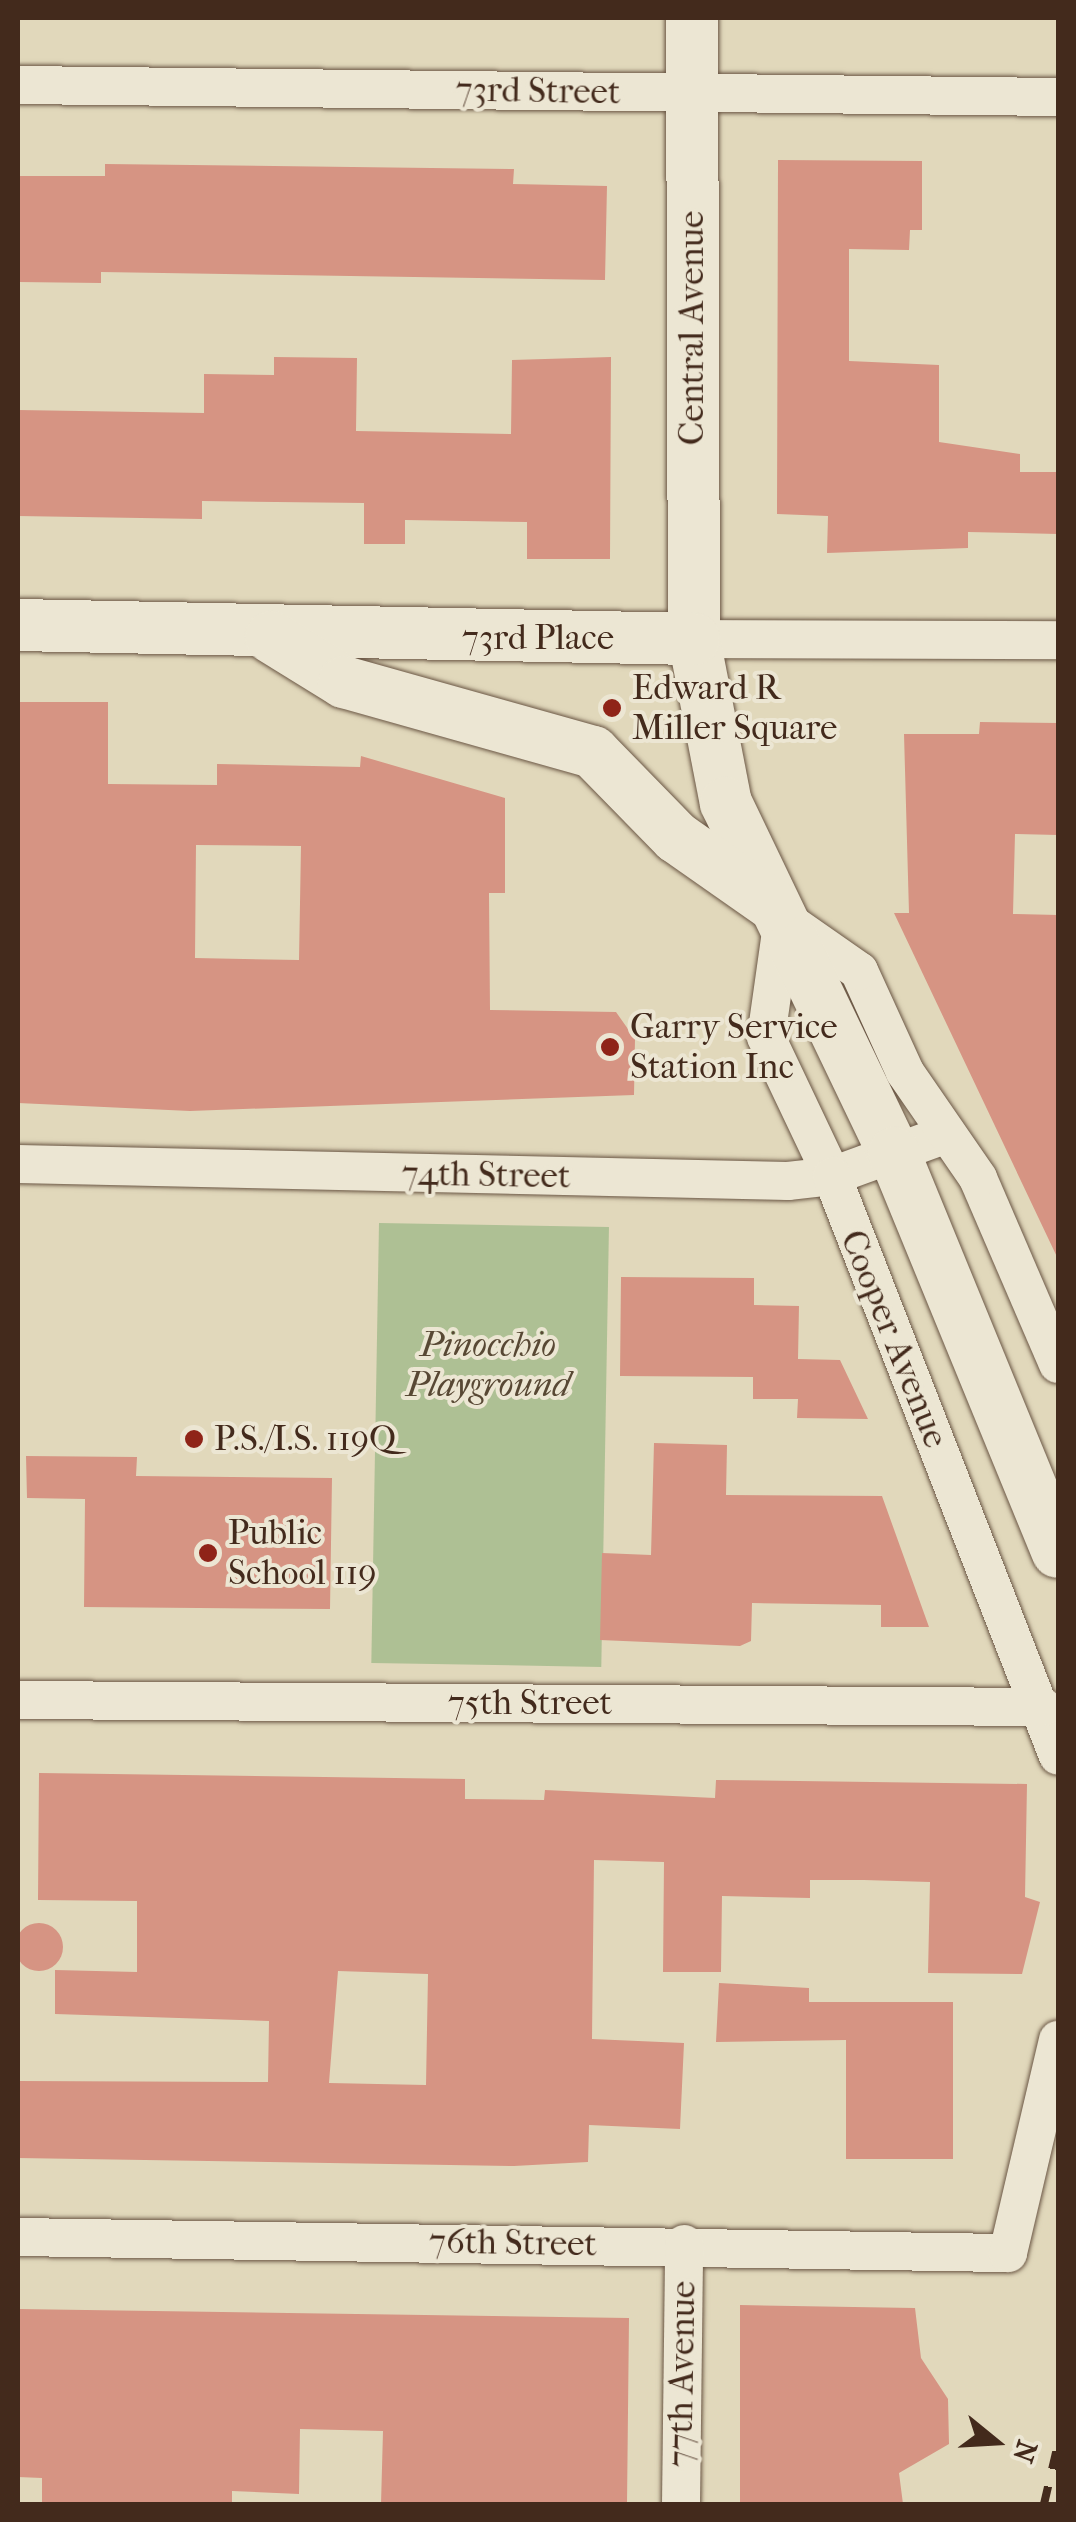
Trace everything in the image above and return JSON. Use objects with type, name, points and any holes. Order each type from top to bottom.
[{"type":"main road","name":"Central Avenue","points":[[692,18],[694,639]]},
{"type":"main road","name":"73rd Place","points":[[18,625],[270,636],[694,639]]},
{"type":"main road","points":[[270,636],[344,682],[593,752],[676,837],[780,913]]},
{"type":"main road","name":"Cooper Avenue","points":[[694,639],[726,804],[894,1153],[1058,1552]]},
{"type":"street","name":"73rd Street","points":[[18,86],[1058,97]]},
{"type":"street","name":"73rd Place","points":[[694,639],[1058,640]]},
{"type":"street","name":"Cooper Avenue","points":[[1058,1364],[978,1178],[905,1072],[860,971],[780,913],[766,1037],[832,1176],[1043,1707],[1058,1756]]},
{"type":"street","name":"74th Street","points":[[18,1164],[832,1176],[947,1134]]},
{"type":"street","name":"75th Street","points":[[18,1700],[1043,1707]]},
{"type":"street","name":"76th Street","points":[[18,2237],[684,2244],[1008,2253],[1058,2040]]},
{"type":"street","name":"77th Avenue","points":[[681,2504],[684,2244]]},
{"type":"green space","name":"Pinocchio Playground","points":[[379,1223],[609,1227],[601,1667],[371,1663]]},
{"type":"building","points":[[778,160],[922,161],[922,230],[910,230],[909,250],[849,249],[849,361],[939,365],[939,442],[1020,454],[1020,472],[1058,472],[1058,534],[968,532],[968,548],[827,553],[828,516],[777,514]]},
{"type":"building","points":[[105,164],[514,169],[513,184],[607,186],[605,280],[101,272],[101,283],[18,282],[18,176],[105,176]]},
{"type":"building","points":[[274,357],[357,358],[356,431],[511,434],[512,360],[611,357],[610,559],[527,559],[527,522],[405,520],[405,544],[364,544],[364,503],[202,501],[202,519],[18,516],[18,410],[204,413],[204,374],[274,375]]},
{"type":"building","points":[[18,702],[108,702],[108,784],[217,785],[217,764],[360,767],[361,756],[505,798],[505,893],[489,893],[490,1010],[616,1012],[635,1039],[634,1095],[190,1111],[18,1103]],"holes":[[[196,845],[301,846],[299,960],[195,958]]]},
{"type":"building","points":[[980,722],[1058,723],[1058,835],[1015,834],[1013,914],[1058,915],[1058,1259],[894,913],[909,913],[904,734],[979,734]]},
{"type":"building","points":[[621,1277],[754,1278],[754,1305],[799,1306],[798,1359],[840,1360],[868,1419],[797,1418],[798,1399],[753,1399],[753,1377],[620,1376]]},
{"type":"building","points":[[654,1443],[727,1445],[726,1495],[882,1496],[929,1627],[881,1627],[881,1605],[752,1603],[751,1641],[740,1646],[600,1640],[602,1553],[651,1555]]},
{"type":"building","name":"Public School 119","points":[[26,1456],[137,1457],[136,1476],[332,1478],[330,1609],[84,1607],[85,1499],[27,1498]]},
{"type":"building","points":[[39,1773],[465,1779],[465,1799],[544,1800],[545,1790],[715,1798],[716,1780],[1027,1784],[1025,1897],[1040,1902],[1022,1974],[928,1973],[930,1882],[864,1880],[810,1880],[810,1898],[722,1896],[721,1972],[663,1972],[664,1862],[594,1860],[592,2039],[684,2043],[680,2129],[589,2125],[588,2162],[514,2166],[18,2158],[18,2081],[268,2082],[269,2021],[55,2014],[55,1970],[137,1972],[137,1901],[38,1900]],"holes":[[[338,1971],[428,1974],[426,2085],[329,2083]]]},
{"type":"building","points":[[39,1923],[56,1930],[63,1947],[56,1964],[39,1971],[22,1964],[15,1947],[22,1930]]},
{"type":"building","points":[[719,1983],[809,1988],[809,2002],[953,2002],[953,2159],[846,2159],[846,2040],[716,2042]]},
{"type":"building","points":[[740,2305],[915,2308],[921,2358],[948,2399],[949,2444],[899,2473],[903,2504],[740,2504]]},
{"type":"building","points":[[18,2309],[629,2318],[627,2504],[381,2504],[383,2431],[300,2429],[299,2494],[232,2491],[232,2504],[42,2504],[42,2478],[18,2477]]},
{"type":"railway","points":[[1044,2504],[1058,2444]]},
{"type":"place","name":"Edward R Miller Square","points":[[612,708]]},
{"type":"place","name":"Garry Service Station Inc","points":[[610,1047]]},
{"type":"place","name":"P.S./I.S. 119Q","points":[[194,1439]]},
{"type":"place","name":"Public School 119","points":[[208,1553]]}]
